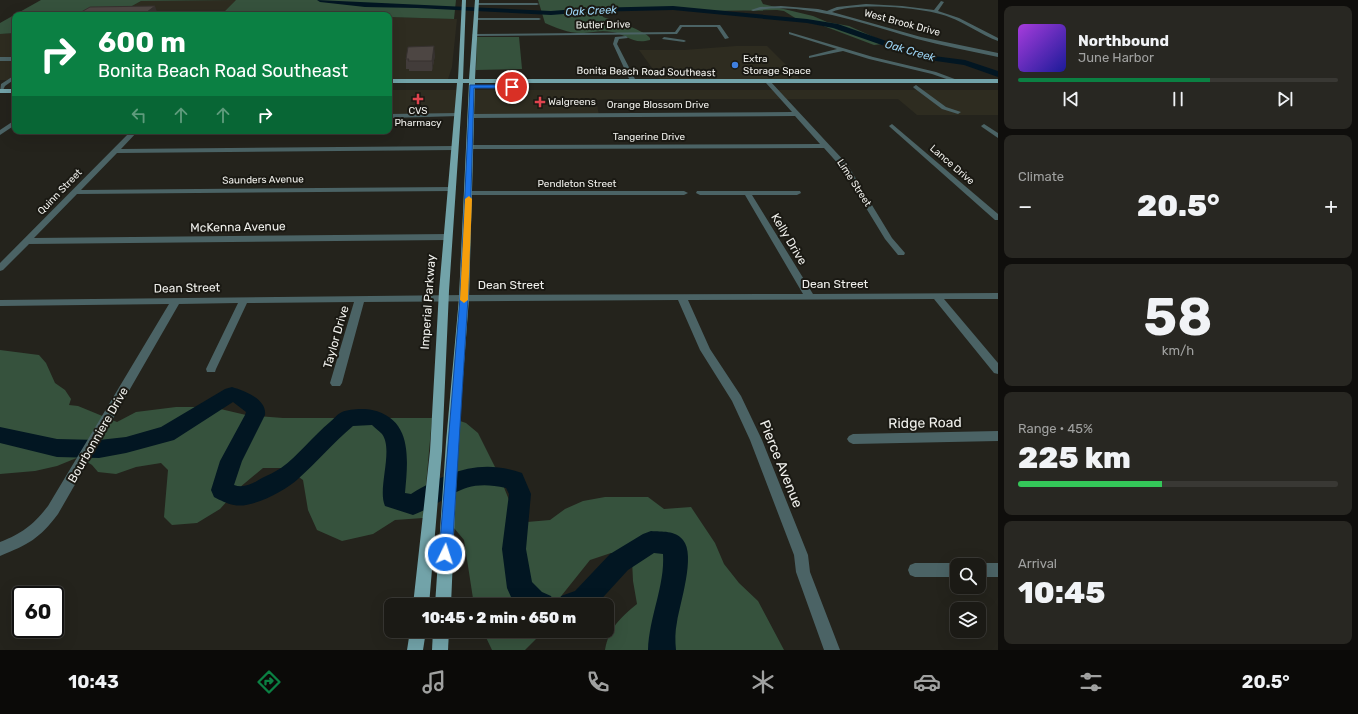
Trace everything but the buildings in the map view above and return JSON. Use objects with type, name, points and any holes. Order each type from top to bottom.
[{"type":"main road","name":"Imperial Parkway","points":[[422,598],[436,451],[444,298],[458,115],[464,0]]},
{"type":"main road","points":[[443,598],[452,442],[464,298],[476,6]]},
{"type":"main road","points":[[463,20],[476,19]]},
{"type":"main road","points":[[463,29],[468,33],[474,34]]},
{"type":"main road","name":"Bonita Beach Road Southeast","points":[[392,81],[472,84],[633,81],[772,86],[957,81],[998,84]]},
{"type":"main road","points":[[566,87],[579,85],[623,85],[632,83],[633,81]]},
{"type":"main road","points":[[890,87],[902,84],[954,84],[957,81]]},
{"type":"main road","name":"Bonita Beach Road Southeast","points":[[392,87],[460,84]]},
{"type":"main road","name":"Bonita Beach Road Southeast","points":[[472,84],[566,87],[751,88]]},
{"type":"main road","name":"Bonita Beach Road Southeast","points":[[797,88],[987,87],[998,84]]},
{"type":"main road","points":[[0,91],[12,91]]},
{"type":"main road","points":[[415,650],[417,638]]},
{"type":"main road","points":[[440,650],[441,638]]},
{"type":"street","points":[[935,11],[942,2]]},
{"type":"street","points":[[476,6],[537,4]]},
{"type":"street","points":[[829,12],[838,8],[876,6],[935,11],[953,17],[998,40]]},
{"type":"street","name":"West Brook Drive","points":[[753,10],[760,8],[781,7],[829,12],[920,38],[998,55]]},
{"type":"street","points":[[476,19],[539,19]]},
{"type":"street","name":"Butler Drive","points":[[474,34],[677,33],[680,26],[718,26],[727,38]]},
{"type":"street","points":[[791,33],[882,61],[934,73],[957,81]]},
{"type":"street","points":[[633,81],[615,40],[628,37],[645,37],[684,41]]},
{"type":"street","points":[[811,57],[837,50],[847,50]]},
{"type":"street","points":[[0,59],[12,59]]},
{"type":"street","points":[[0,91],[2,85],[12,79]]},
{"type":"street","points":[[0,91],[12,86]]},
{"type":"street","name":"Lime Street","points":[[772,86],[844,166],[889,239],[901,254]]},
{"type":"street","points":[[916,87],[944,108],[958,112]]},
{"type":"street","name":"Orange Blossom Drive","points":[[471,116],[798,114]]},
{"type":"street","points":[[392,116],[458,115]]},
{"type":"street","points":[[0,133],[12,124]]},
{"type":"street","name":"Lance Drive","points":[[892,126],[998,218]]},
{"type":"street","points":[[984,126],[998,136]]},
{"type":"street","name":"Quinn Street","points":[[0,268],[132,134]]},
{"type":"street","name":"Tangerine Drive","points":[[470,147],[827,146]]},
{"type":"street","points":[[116,151],[455,148]]},
{"type":"street","name":"Saunders Avenue","points":[[74,192],[452,188]]},
{"type":"street","name":"Pendleton Street","points":[[469,193],[684,193]]},
{"type":"street","points":[[700,193],[797,193]]},
{"type":"street","name":"Kelly Drive","points":[[747,193],[810,297]]},
{"type":"street","name":"McKenna Avenue","points":[[27,241],[448,236]]},
{"type":"street","points":[[936,296],[998,370]]},
{"type":"street","name":"Dean Street","points":[[0,303],[444,298],[998,296]]},
{"type":"street","name":"Pierce Avenue","points":[[682,298],[705,350],[736,399],[756,440],[801,555],[804,578],[832,650]]},
{"type":"street","name":"Taylor Drive","points":[[336,383],[360,299]]},
{"type":"street","points":[[211,370],[219,350],[244,300]]},
{"type":"street","name":"Bourbonniere Drive","points":[[0,549],[6,548],[24,539],[41,525],[76,473],[176,301]]},
{"type":"street","name":"Ridge Road","points":[[854,440],[998,436]]},
{"type":"street","points":[[915,570],[950,570]]},
{"type":"street","points":[[986,570],[998,570]]},
{"type":"shaded area","points":[[237,0],[224,12],[83,12],[123,11],[141,1]]},
{"type":"shaded area","points":[[392,17],[457,19],[452,67],[448,79],[392,79]]},
{"type":"shaded area","points":[[12,33],[12,80],[0,80],[0,34]]},
{"type":"shaded area","points":[[736,46],[767,46],[800,79],[660,79],[639,50],[684,50]]},
{"type":"shaded area","points":[[392,90],[457,90],[455,116],[392,116]]},
{"type":"shaded area","points":[[475,90],[998,90],[998,115],[917,115],[898,99],[612,99],[596,100],[599,115],[474,116]]},
{"type":"green space","points":[[41,0],[236,0],[141,1],[123,11],[20,12]]},
{"type":"green space","points":[[236,0],[456,0],[454,19],[392,17],[392,12],[224,12]]},
{"type":"green space","points":[[538,0],[761,0],[763,4],[813,16],[827,22],[849,26],[885,42],[883,44],[874,45],[821,25],[800,21],[784,11],[777,10],[704,11],[653,8],[619,10],[602,15],[603,17],[636,29],[650,38],[650,40],[639,41],[612,32],[601,31],[579,33],[569,32],[554,27],[545,23]]},
{"type":"green space","points":[[12,16],[12,33],[0,34],[0,23]]},
{"type":"green space","points":[[477,37],[519,37],[522,69],[476,70]]},
{"type":"green space","points":[[0,350],[39,355],[46,363],[55,383],[65,390],[71,399],[69,405],[78,406],[117,422],[136,412],[176,407],[212,407],[246,415],[283,418],[432,418],[423,518],[395,520],[373,534],[342,541],[317,530],[308,510],[303,480],[286,468],[263,468],[239,488],[220,509],[197,523],[172,525],[164,517],[168,470],[161,463],[136,467],[116,474],[98,472],[92,465],[79,457],[57,466],[35,471],[0,474]]},
{"type":"green space","points":[[460,421],[466,423],[478,433],[499,475],[513,510],[527,522],[550,520],[565,509],[583,501],[605,497],[648,497],[664,509],[691,507],[715,543],[724,564],[739,583],[758,601],[784,650],[605,650],[608,638],[614,638],[614,626],[625,614],[637,604],[633,581],[632,560],[611,553],[590,560],[561,598],[473,598],[464,540],[454,528]]},
{"type":"green space","points":[[486,638],[537,638],[525,650],[492,650]]},
{"type":"waterway","name":"Oak Creek","points":[[320,0],[365,5],[417,6],[551,13],[589,10],[673,8],[807,21],[835,26],[925,57],[965,63],[998,74]]},
{"type":"waterway","points":[[0,435],[57,448],[99,449],[126,445],[167,434],[232,394],[242,398],[256,409],[255,415],[240,442],[224,480],[222,490],[235,496],[253,495],[289,474],[327,436],[348,418],[369,417],[378,419],[390,429],[395,440],[397,463],[393,499],[413,505],[449,484],[472,477],[485,476],[514,480],[520,494],[514,549],[520,588],[530,598]]},
{"type":"waterway","points":[[586,598],[619,562],[651,542],[669,543],[675,548],[676,561],[675,573],[663,624],[662,650]]},
{"type":"slow traffic","points":[[464,300],[469,199]]},
{"type":"place","name":"Extra Storage Space","points":[[735,65]]},
{"type":"place","name":"CVS Pharmacy","points":[[418,99]]},
{"type":"place","name":"Walgreens","points":[[540,102]]},
{"type":"route","points":[[445,554],[452,442],[464,298],[472,86],[512,87]]}]
